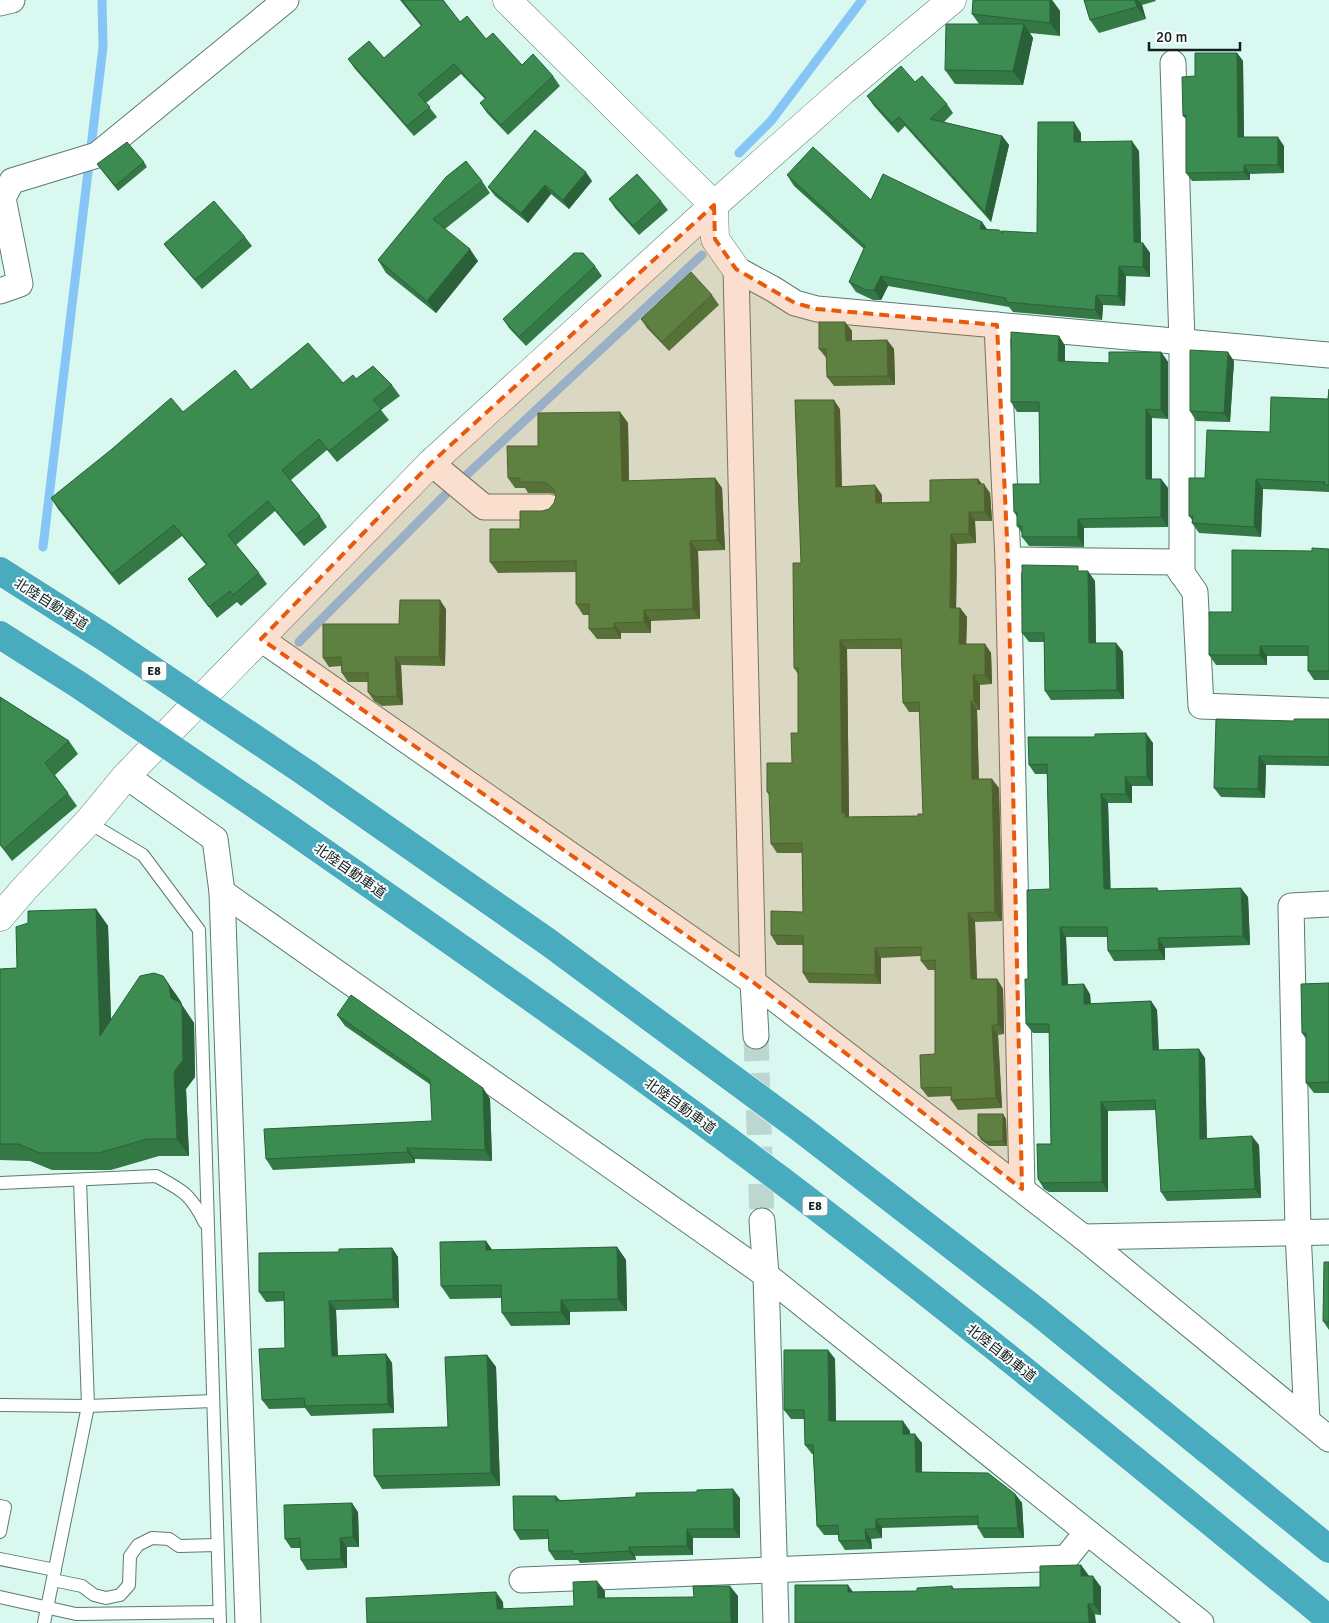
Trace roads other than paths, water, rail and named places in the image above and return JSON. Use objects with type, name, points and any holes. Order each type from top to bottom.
[{"type":"highway","name":"北陸自動車道","points":[[0,571],[104,637],[306,773],[548,942],[801,1129],[1039,1314],[1329,1549]]},
{"type":"highway","name":"北陸自動車道","points":[[0,635],[79,684],[280,821],[536,1001],[781,1180],[1003,1354],[1329,1619]]},
{"type":"street","points":[[0,3],[12,0]]},
{"type":"street","points":[[0,291],[20,284],[3,198],[12,181],[97,155],[286,0]]},
{"type":"street","points":[[507,0],[714,205],[715,240],[736,269],[795,303],[817,309],[1329,356]]},
{"type":"street","points":[[0,917],[88,822],[126,776],[431,463],[714,205],[844,90],[952,0]]},
{"type":"street","points":[[1173,63],[1182,342],[1182,574]]},
{"type":"street","points":[[736,269],[753,982],[756,1036]]},
{"type":"street","points":[[996,325],[1008,560],[1022,1189]]},
{"type":"street","points":[[431,463],[484,507],[549,507]]},
{"type":"street","points":[[1008,560],[1174,562],[1196,592],[1201,706],[1329,711]]},
{"type":"street","points":[[261,639],[753,982],[1083,1236],[1329,1439]]},
{"type":"street","points":[[126,776],[215,839],[222,892],[248,1623]]},
{"type":"street","points":[[222,892],[766,1275],[1200,1623]]},
{"type":"street","points":[[1308,1421],[1298,1232],[1291,906],[1329,904]]},
{"type":"street","points":[[762,1221],[766,1275],[776,1623]]},
{"type":"street","points":[[1083,1236],[1329,1232]]},
{"type":"street","points":[[522,1580],[1066,1558],[1087,1532]]},
{"type":"lane","points":[[0,1597],[76,1614],[219,1618],[199,930],[143,855],[88,822]]},
{"type":"lane","points":[[0,1183],[156,1176],[178,1188],[194,1202],[207,1228]]},
{"type":"lane","points":[[44,1623],[88,1406],[80,1180]]},
{"type":"lane","points":[[0,1406],[88,1406],[213,1401]]},
{"type":"lane","points":[[0,1506],[5,1507],[0,1532]]},
{"type":"lane","points":[[0,1559],[54,1575],[106,1598],[120,1595],[129,1585],[130,1556],[138,1545],[152,1538],[169,1539],[179,1546],[217,1545]]},
{"type":"waterway","points":[[43,547],[103,47],[102,0]]},
{"type":"waterway","points":[[739,153],[771,121],[862,0]]},
{"type":"waterway","points":[[299,642],[444,496],[702,255]]},
{"type":"tunnel","points":[[756,1036],[762,1221]]}]
